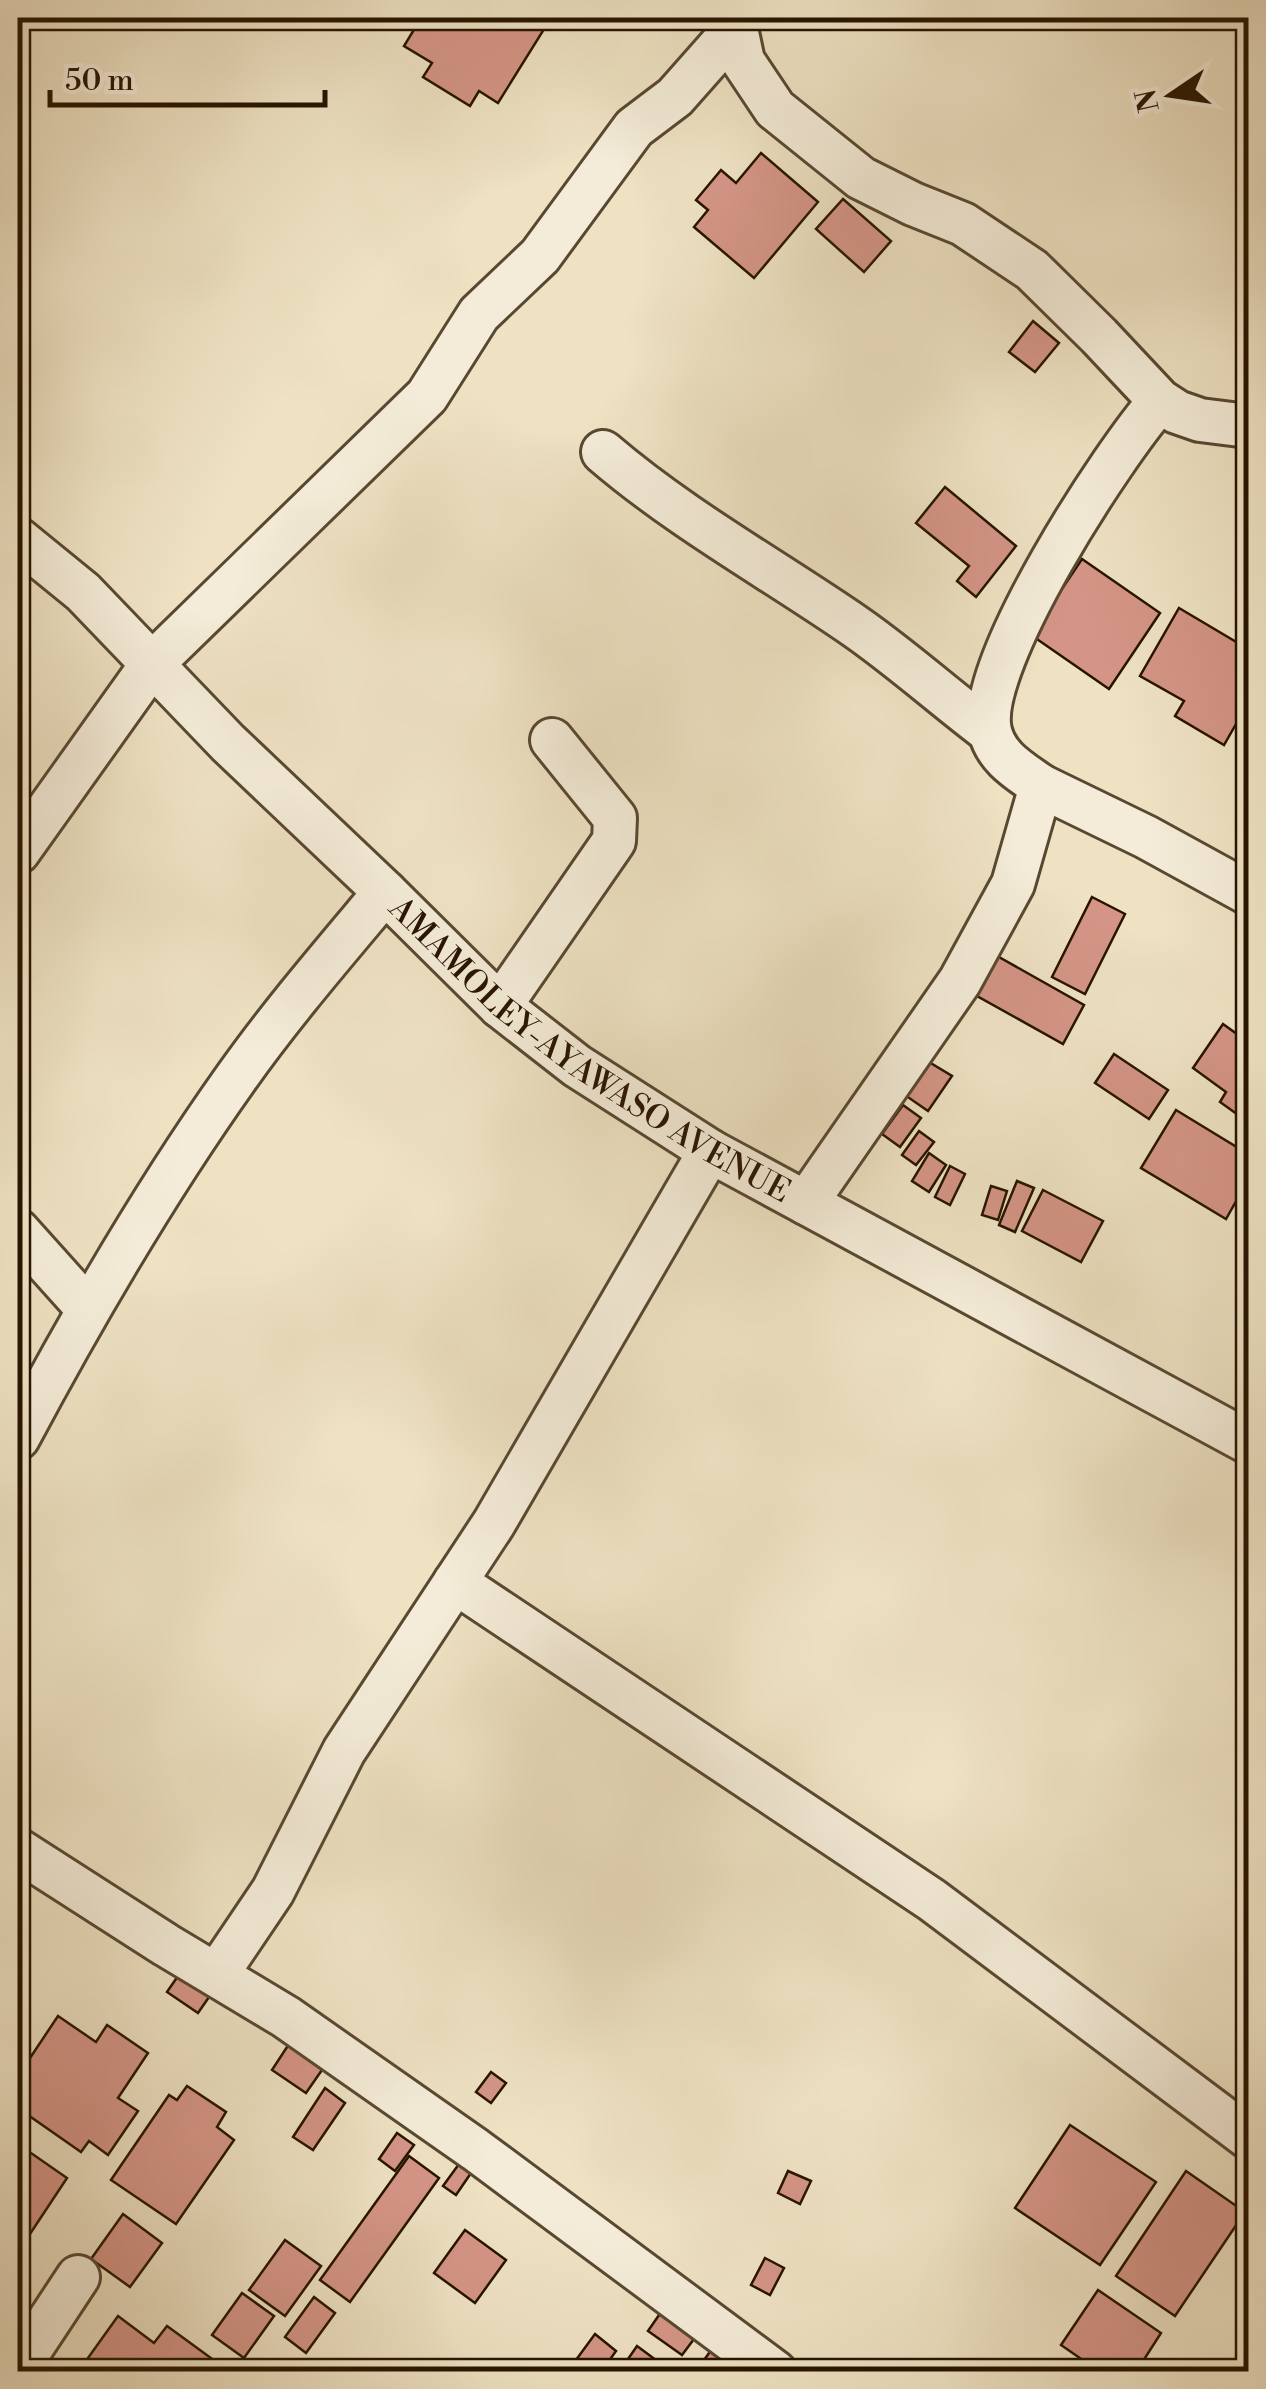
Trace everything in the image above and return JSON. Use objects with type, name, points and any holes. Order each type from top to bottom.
[{"type":"street","points":[[736,23],[744,61],[774,109],[861,178],[963,224],[1032,270],[1160,401],[1177,412],[1200,420],[1248,426]]},
{"type":"street","points":[[18,852],[152,664],[427,396],[479,314],[540,256],[634,128],[675,98],[736,23]]},
{"type":"street","points":[[1160,401],[1109,467],[1041,581],[1004,655],[991,692],[990,730],[1003,758],[1041,786],[1248,894]]},
{"type":"street","points":[[603,452],[741,553],[858,628],[990,730]]},
{"type":"street","name":"AMAMOLEY-AYAWASO AVENUE","points":[[18,538],[83,592],[228,743],[500,1006],[576,1066],[710,1151],[1248,1442]]},
{"type":"street","points":[[500,1006],[614,841],[614,818],[552,740]]},
{"type":"street","points":[[806,1203],[960,981],[1013,884],[1041,786]]},
{"type":"street","points":[[18,1438],[88,1310],[236,1077],[385,892]]},
{"type":"street","points":[[217,1974],[273,1891],[344,1751],[494,1523],[710,1151]]},
{"type":"street","points":[[18,1231],[88,1310]]},
{"type":"street","points":[[455,1582],[932,1900],[1248,2137]]},
{"type":"street","points":[[18,1850],[286,2017],[476,2150],[775,2372]]},
{"type":"street","points":[[18,2368],[78,2277]]},
{"type":"building","points":[[421,18],[532,18],[546,26],[498,103],[479,91],[470,106],[423,77],[432,63],[404,46]]},
{"type":"building","points":[[761,153],[818,202],[754,278],[694,227],[708,210],[696,200],[721,170],[736,183]]},
{"type":"building","points":[[843,199],[891,241],[864,272],[816,229]]},
{"type":"building","points":[[1033,321],[1059,343],[1035,372],[1009,352]]},
{"type":"building","points":[[945,487],[1016,546],[976,597],[957,581],[969,566],[916,523]]},
{"type":"building","points":[[1082,559],[1160,613],[1109,689],[1031,635]]},
{"type":"building","points":[[1179,608],[1248,649],[1248,703],[1224,745],[1175,716],[1184,701],[1140,676]]},
{"type":"building","points":[[1092,897],[1125,914],[1085,994],[1052,977]]},
{"type":"building","points":[[990,952],[1084,1005],[1063,1044],[968,991]]},
{"type":"building","points":[[1223,1024],[1248,1042],[1248,1122],[1220,1102],[1226,1092],[1193,1068]]},
{"type":"building","points":[[1114,1054],[1168,1090],[1149,1119],[1095,1083]]},
{"type":"building","points":[[924,1059],[952,1076],[928,1111],[902,1093]]},
{"type":"building","points":[[903,1105],[921,1118],[900,1147],[882,1134]]},
{"type":"building","points":[[1176,1110],[1248,1154],[1248,1180],[1226,1219],[1141,1168]]},
{"type":"building","points":[[919,1131],[934,1142],[916,1165],[902,1155]]},
{"type":"building","points":[[929,1153],[946,1165],[929,1192],[912,1181]]},
{"type":"building","points":[[950,1166],[965,1174],[950,1205],[935,1197]]},
{"type":"building","points":[[1017,1181],[1034,1188],[1015,1232],[999,1225]]},
{"type":"building","points":[[991,1186],[1007,1191],[998,1220],[982,1215]]},
{"type":"building","points":[[1043,1190],[1103,1221],[1081,1262],[1022,1231]]},
{"type":"building","points":[[178,1976],[209,1997],[198,2013],[167,1992]]},
{"type":"building","points":[[58,2016],[96,2042],[107,2025],[148,2053],[118,2098],[138,2111],[108,2155],[89,2141],[81,2152],[18,2108],[18,2076]]},
{"type":"building","points":[[289,2044],[324,2067],[306,2093],[272,2070]]},
{"type":"building","points":[[491,2072],[506,2083],[491,2103],[476,2092]]},
{"type":"building","points":[[187,2086],[226,2112],[217,2127],[234,2140],[176,2224],[111,2180],[169,2095],[177,2100]]},
{"type":"building","points":[[325,2088],[345,2103],[313,2150],[293,2137]]},
{"type":"building","points":[[1070,2125],[1156,2182],[1100,2265],[1015,2208]]},
{"type":"building","points":[[397,2133],[414,2145],[395,2171],[379,2159]]},
{"type":"building","points":[[18,2144],[67,2178],[18,2252]]},
{"type":"building","points":[[409,2156],[439,2178],[350,2302],[320,2280]]},
{"type":"building","points":[[459,2164],[471,2173],[456,2195],[443,2186]]},
{"type":"building","points":[[788,2171],[811,2181],[800,2204],[778,2193]]},
{"type":"building","points":[[1186,2171],[1245,2212],[1175,2316],[1116,2276]]},
{"type":"building","points":[[123,2214],[162,2243],[130,2287],[91,2259]]},
{"type":"building","points":[[465,2230],[506,2260],[475,2303],[434,2273]]},
{"type":"building","points":[[285,2240],[321,2266],[285,2316],[249,2290]]},
{"type":"building","points":[[765,2258],[784,2268],[770,2295],[751,2285]]},
{"type":"building","points":[[1098,2290],[1161,2333],[1136,2372],[1100,2372],[1061,2345]]},
{"type":"building","points":[[242,2293],[274,2316],[244,2358],[212,2335]]},
{"type":"building","points":[[314,2297],[335,2313],[306,2353],[285,2337]]},
{"type":"building","points":[[668,2302],[703,2327],[682,2355],[648,2331]]},
{"type":"building","points":[[118,2316],[154,2343],[167,2326],[230,2372],[78,2372]]},
{"type":"building","points":[[595,2334],[616,2351],[601,2372],[583,2372],[573,2364]]},
{"type":"building","points":[[637,2346],[664,2366],[660,2372],[619,2372]]},
{"type":"building","points":[[714,2346],[749,2372],[697,2370]]}]
